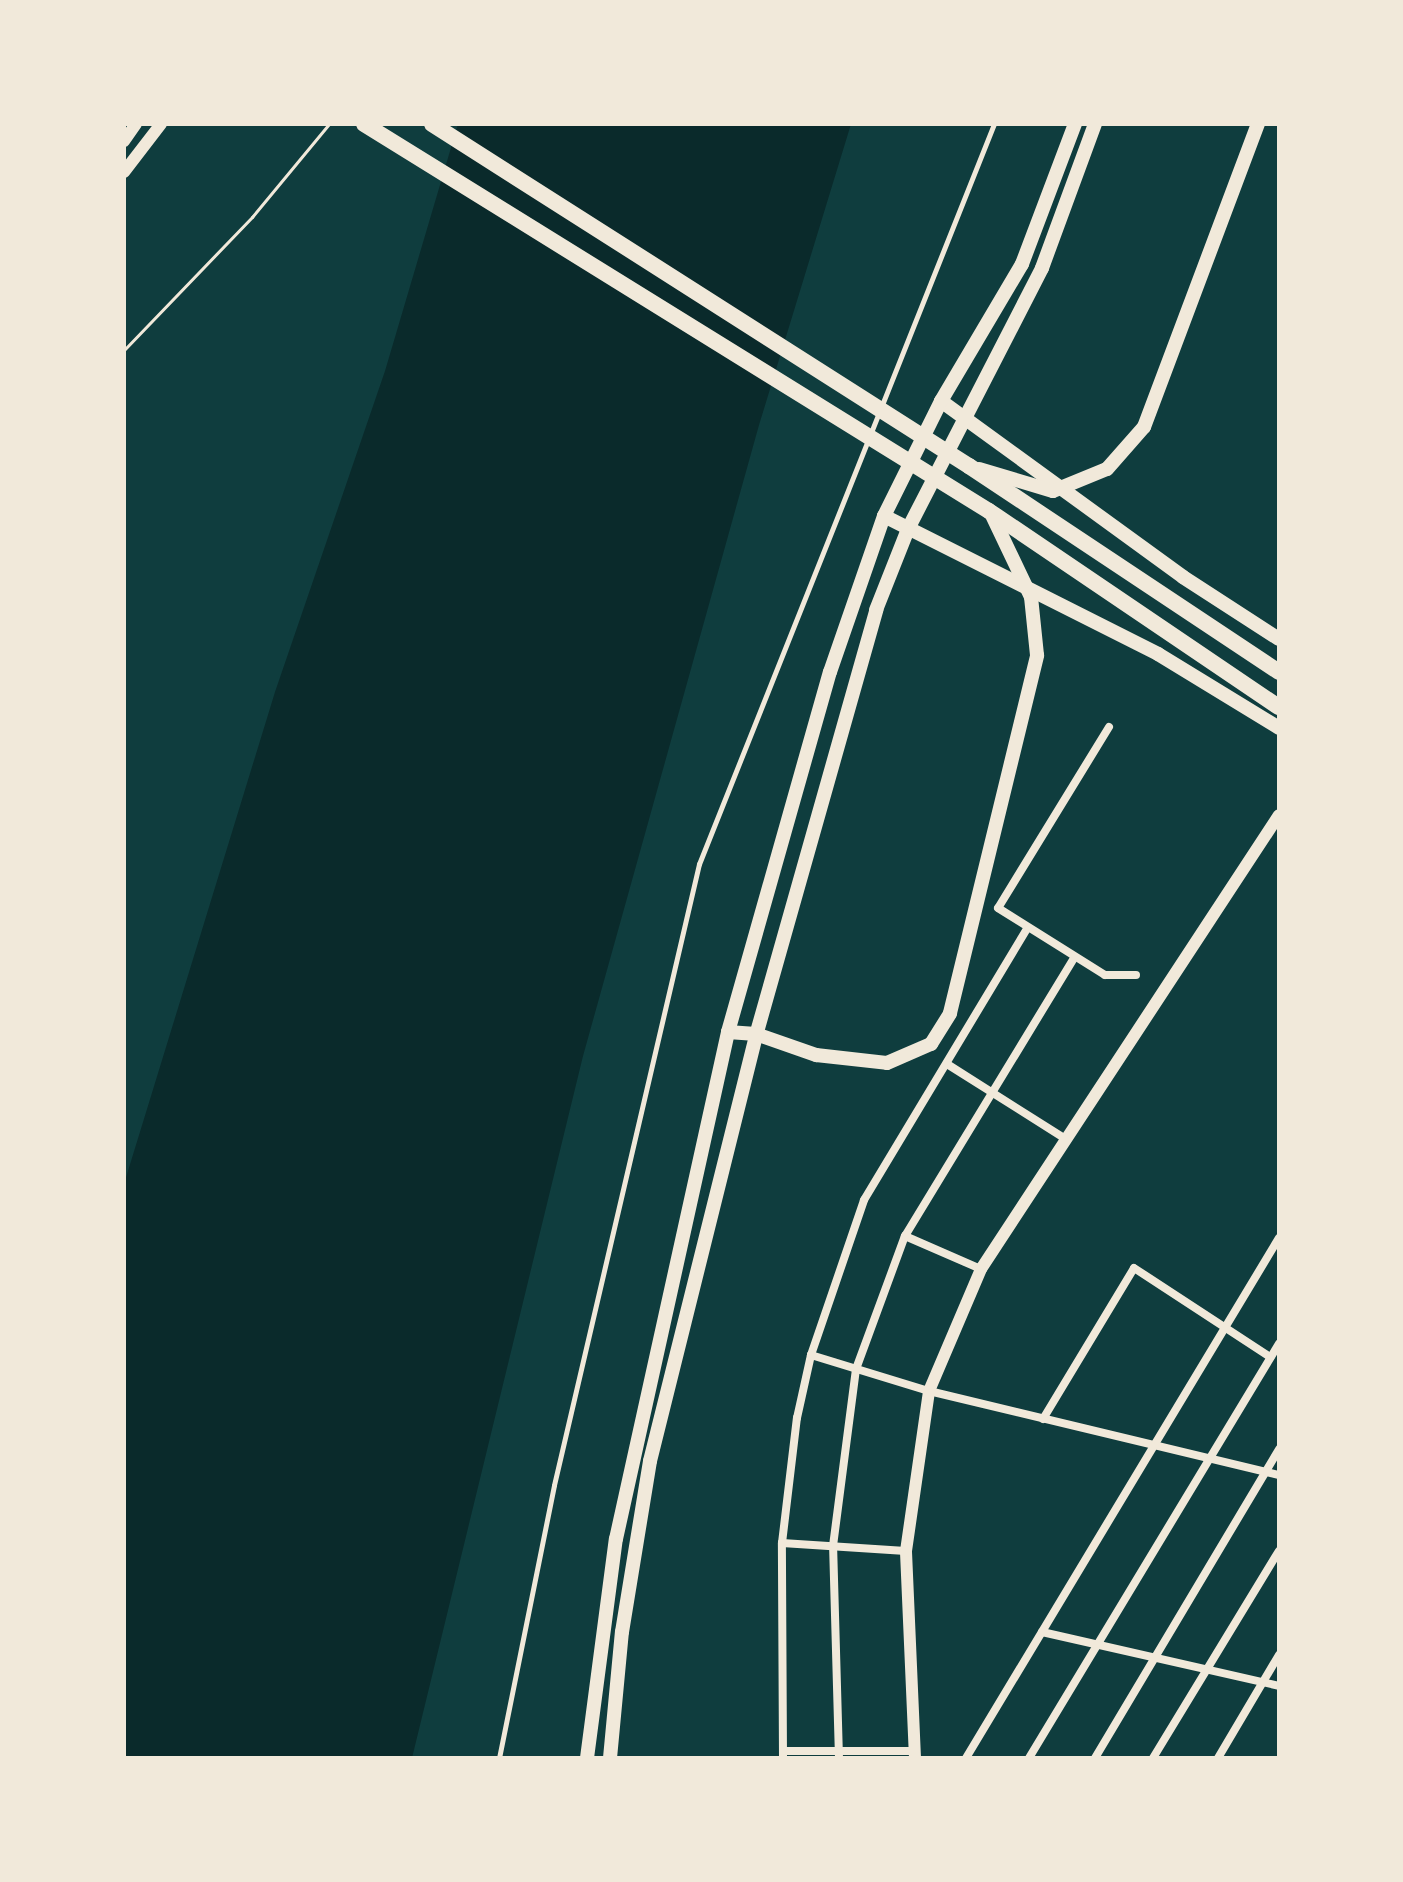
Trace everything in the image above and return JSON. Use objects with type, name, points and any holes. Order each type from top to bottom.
[{"type":"highway","points":[[364,124],[989,511],[1279,707]]},
{"type":"highway","points":[[432,124],[969,466],[1279,672]]},
{"type":"main road","points":[[587,1758],[616,1539],[728,1032],[830,672],[884,516],[941,401],[1022,264],[1075,124]]},
{"type":"main road","points":[[610,1758],[622,1632],[650,1461],[756,1034],[876,610],[908,529],[962,418],[1042,268],[1095,124]]},
{"type":"main road","points":[[969,466],[1053,491],[1107,469],[1144,427],[1258,124]]},
{"type":"main road","points":[[941,401],[1183,577],[1279,639]]},
{"type":"main road","points":[[728,1032],[756,1034],[816,1055],[887,1063],[931,1044],[950,1013],[1037,655],[1031,597],[989,511]]},
{"type":"main road","points":[[884,516],[1158,654],[1279,728]]},
{"type":"street","points":[[124,141],[136,124]]},
{"type":"street","points":[[124,172],[161,124]]},
{"type":"street","points":[[1109,727],[998,908],[1026,930],[1105,975],[1136,975]]},
{"type":"street","points":[[1026,930],[864,1200],[811,1355],[797,1418],[782,1543],[783,1754],[915,1754],[906,1551],[929,1391],[981,1269],[1279,815]]},
{"type":"street","points":[[838,1754],[833,1546],[856,1369],[905,1236],[1074,958]]},
{"type":"street","points":[[947,1064],[1067,1140]]},
{"type":"street","points":[[905,1236],[981,1269]]},
{"type":"street","points":[[966,1758],[1223,1326],[1279,1238]]},
{"type":"street","points":[[1043,1419],[1134,1268],[1270,1357]]},
{"type":"street","points":[[1029,1758],[1279,1343]]},
{"type":"street","points":[[811,1355],[929,1391],[1152,1447],[1279,1475]]},
{"type":"street","points":[[1095,1758],[1279,1449]]},
{"type":"street","points":[[782,1543],[906,1551]]},
{"type":"street","points":[[1153,1758],[1279,1551]]},
{"type":"street","points":[[1042,1632],[1279,1686]]},
{"type":"street","points":[[1218,1758],[1279,1655]]},
{"type":"lane","points":[[499,1758],[554,1485],[699,864],[994,124]]},
{"type":"path","points":[[124,350],[252,217],[329,124]]},
{"type":"water","points":[[458,124],[851,124],[759,425],[583,1056],[412,1758],[124,1758],[124,1184],[275,692],[385,371]]}]
